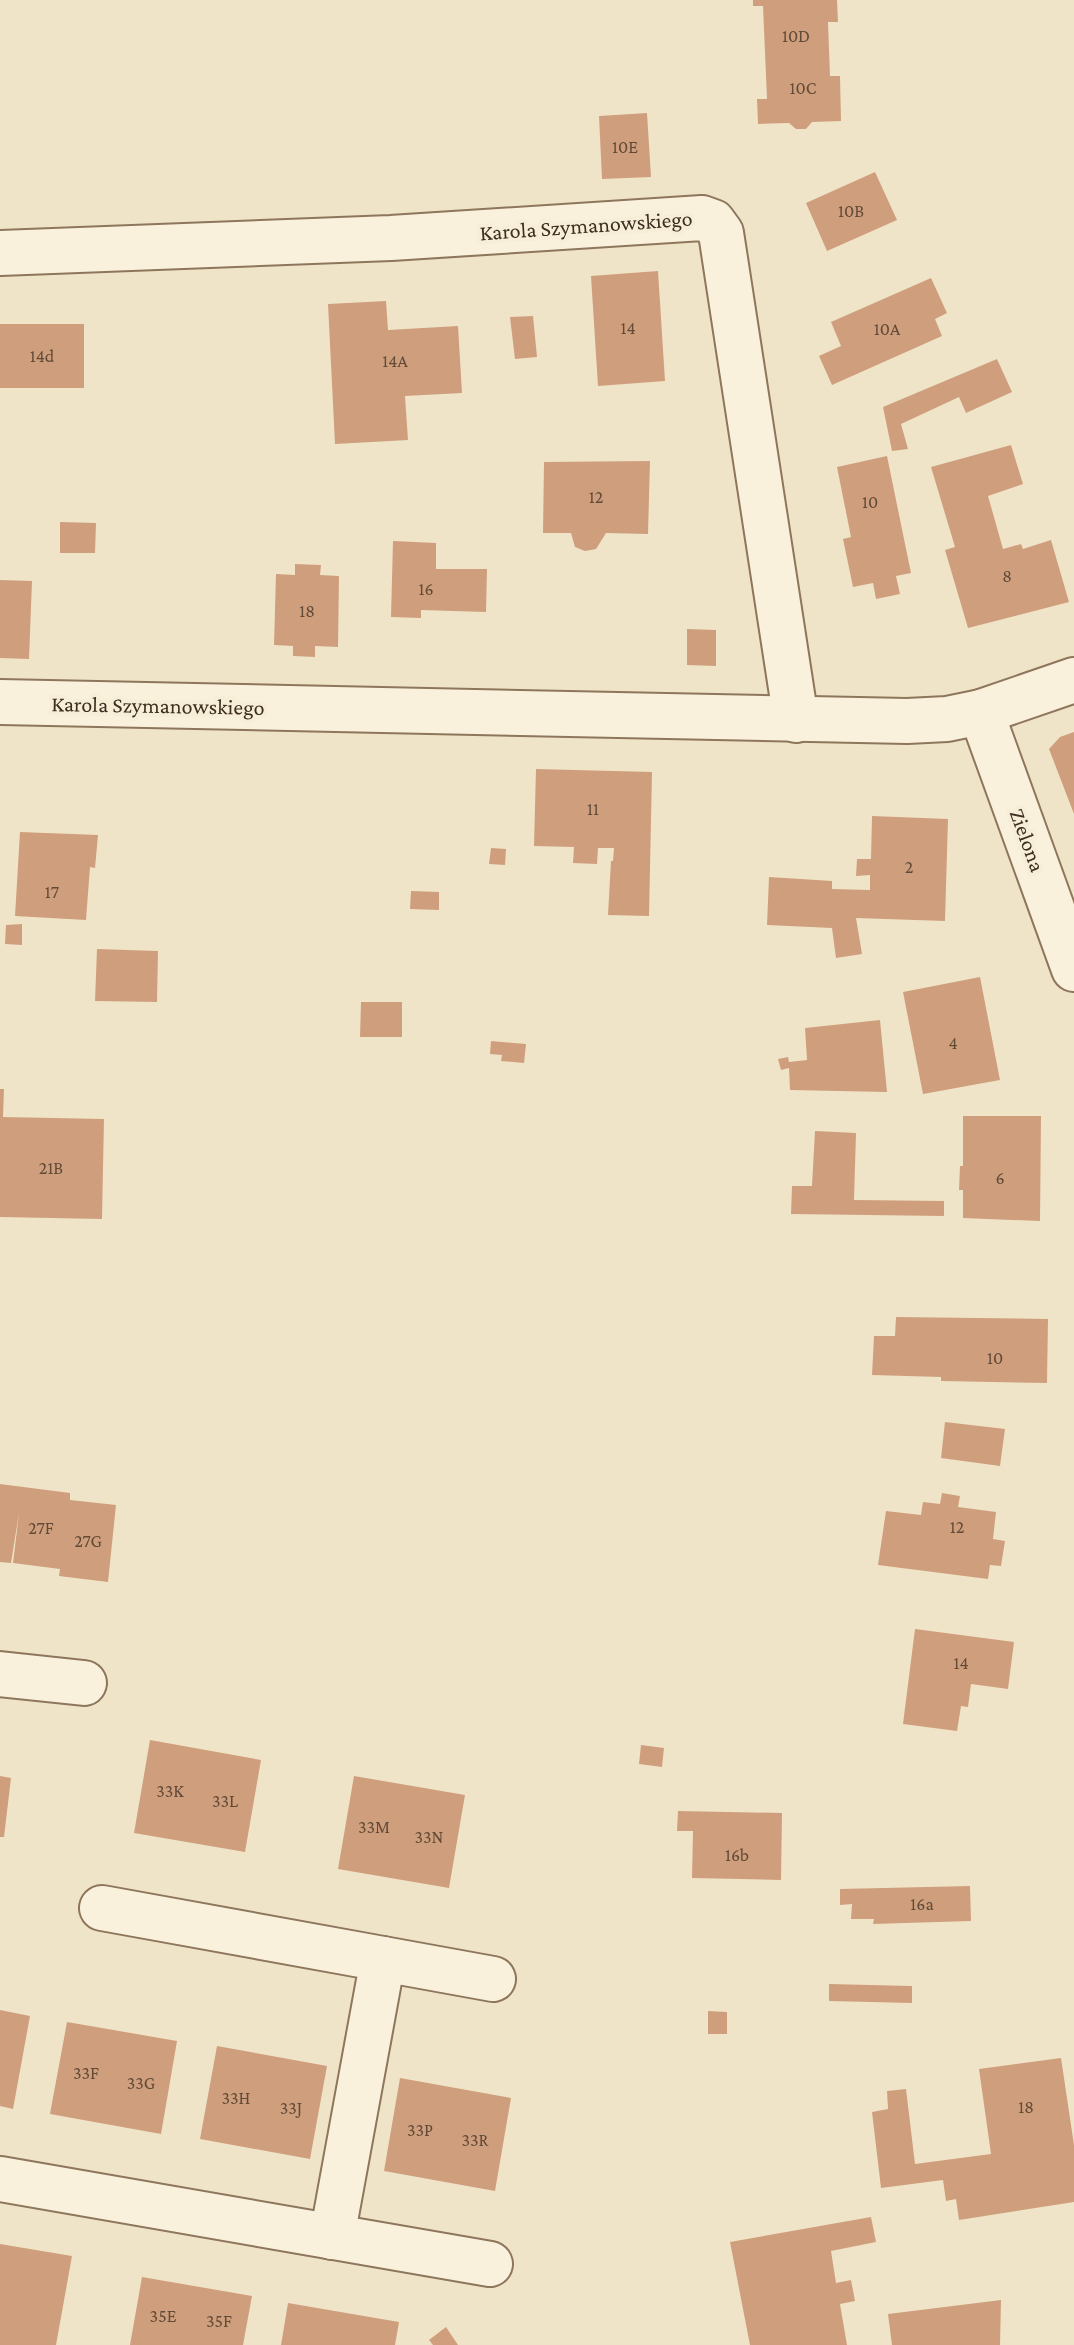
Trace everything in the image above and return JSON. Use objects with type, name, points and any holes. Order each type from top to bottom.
[{"type":"street","name":"Karola Szymanowskiego","points":[[0,253],[391,238],[702,218],[713,222],[721,233],[796,720]]},
{"type":"street","name":"Karola Szymanowskiego","points":[[0,702],[907,721],[947,719],[981,712],[1074,680]]},
{"type":"street","name":"Zielona","points":[[981,712],[1074,969]]},
{"type":"street","points":[[0,1674],[84,1683]]},
{"type":"street","points":[[102,1908],[493,1979]]},
{"type":"street","points":[[332,2237],[383,1959]]},
{"type":"street","points":[[0,2179],[490,2264]]},
{"type":"building","points":[[753,0],[837,0],[838,22],[828,22],[830,76],[840,76],[841,121],[812,122],[806,129],[796,129],[789,123],[758,124],[757,99],[767,99],[763,6],[753,6]]},
{"type":"building","points":[[647,113],[651,177],[602,179],[599,116]]},
{"type":"building","points":[[875,172],[897,220],[827,251],[806,203]]},
{"type":"building","points":[[658,271],[665,381],[598,386],[591,276]]},
{"type":"building","points":[[931,278],[947,313],[935,319],[942,336],[832,385],[819,356],[841,346],[831,322]]},
{"type":"building","points":[[386,301],[388,330],[458,326],[462,393],[405,396],[408,440],[335,444],[328,304]]},
{"type":"building","points":[[533,316],[537,357],[515,359],[510,317]]},
{"type":"building","points":[[0,324],[84,324],[84,388],[0,388]]},
{"type":"building","points":[[997,359],[1012,392],[966,413],[959,397],[901,424],[908,449],[892,451],[883,407]]},
{"type":"building","points":[[1011,445],[1023,484],[988,496],[1003,549],[1021,544],[1023,549],[1051,540],[1069,602],[968,628],[945,550],[955,547],[931,467]]},
{"type":"building","points":[[887,456],[911,573],[896,576],[900,594],[876,599],[873,583],[853,587],[843,539],[851,537],[837,467]]},
{"type":"building","points":[[650,461],[648,534],[606,533],[596,549],[585,551],[575,547],[571,533],[543,533],[544,462]]},
{"type":"building","points":[[60,522],[96,523],[95,553],[60,553]]},
{"type":"building","points":[[393,541],[436,543],[436,569],[487,569],[486,612],[421,610],[421,618],[391,617]]},
{"type":"building","points":[[295,564],[321,565],[320,575],[339,576],[338,647],[315,646],[315,657],[293,656],[293,646],[274,645],[276,574],[295,575]]},
{"type":"building","points":[[0,580],[32,581],[29,659],[0,658]]},
{"type":"building","points":[[687,629],[716,630],[716,666],[687,665]]},
{"type":"building","points":[[1074,732],[1074,814],[1049,749],[1060,737]]},
{"type":"building","points":[[536,769],[652,772],[649,916],[608,915],[614,848],[598,848],[597,864],[573,863],[574,847],[534,846]]},
{"type":"building","points":[[872,816],[948,819],[945,921],[856,918],[862,954],[836,958],[832,928],[767,925],[769,877],[832,881],[832,889],[870,890],[870,875],[856,876],[857,859],[871,859]]},
{"type":"building","points":[[20,832],[98,835],[95,868],[90,867],[86,920],[15,916]]},
{"type":"building","points":[[491,848],[506,849],[505,865],[489,864]]},
{"type":"building","points":[[411,891],[439,892],[439,910],[410,909]]},
{"type":"building","points":[[22,924],[22,945],[5,944],[6,925]]},
{"type":"building","points":[[97,949],[158,951],[157,1002],[95,1001]]},
{"type":"building","points":[[980,977],[1000,1080],[923,1094],[903,992]]},
{"type":"building","points":[[361,1002],[402,1002],[402,1037],[360,1037]]},
{"type":"building","points":[[880,1020],[887,1092],[790,1090],[789,1068],[781,1070],[778,1059],[788,1057],[789,1062],[807,1060],[805,1028]]},
{"type":"building","points":[[491,1041],[526,1044],[524,1063],[501,1061],[502,1055],[490,1054]]},
{"type":"building","points":[[0,1089],[4,1089],[3,1117],[104,1119],[102,1219],[0,1217]]},
{"type":"building","points":[[963,1116],[1041,1116],[1040,1221],[963,1218],[963,1190],[959,1190],[960,1166],[963,1166]]},
{"type":"building","points":[[815,1131],[856,1133],[854,1200],[944,1201],[944,1216],[791,1214],[792,1186],[812,1186]]},
{"type":"building","points":[[896,1317],[1048,1319],[1047,1383],[941,1381],[941,1377],[872,1375],[874,1336],[895,1336]]},
{"type":"building","points":[[945,1422],[1005,1429],[1000,1466],[941,1458]]},
{"type":"building","points":[[0,1484],[70,1493],[70,1500],[116,1505],[108,1582],[59,1576],[60,1569],[13,1563],[19,1513],[11,1563],[0,1562]]},
{"type":"building","points":[[942,1493],[960,1496],[958,1507],[996,1512],[993,1539],[1005,1541],[1001,1566],[990,1565],[988,1579],[878,1565],[886,1511],[921,1515],[923,1502],[940,1504]]},
{"type":"building","points":[[915,1629],[1014,1642],[1008,1689],[971,1684],[968,1707],[961,1706],[957,1731],[903,1724]]},
{"type":"building","points":[[150,1740],[261,1760],[245,1852],[134,1833]]},
{"type":"building","points":[[641,1745],[664,1748],[662,1767],[639,1764]]},
{"type":"building","points":[[0,1776],[11,1778],[4,1837],[0,1837]]},
{"type":"building","points":[[354,1776],[465,1795],[449,1888],[338,1869]]},
{"type":"building","points":[[678,1811],[782,1813],[781,1880],[692,1878],[693,1831],[677,1831]]},
{"type":"building","points":[[970,1886],[971,1921],[873,1924],[874,1919],[851,1919],[852,1904],[840,1905],[840,1889]]},
{"type":"building","points":[[829,1984],[912,1986],[912,2003],[829,2001]]},
{"type":"building","points":[[0,2010],[30,2016],[13,2109],[0,2106]]},
{"type":"building","points":[[708,2011],[727,2012],[727,2034],[708,2034]]},
{"type":"building","points":[[67,2022],[177,2041],[161,2134],[50,2114]]},
{"type":"building","points":[[217,2046],[327,2066],[310,2159],[200,2139]]},
{"type":"building","points":[[1061,2058],[1074,2145],[1074,2202],[959,2220],[956,2199],[946,2201],[943,2180],[881,2188],[872,2112],[888,2109],[887,2091],[906,2089],[915,2164],[991,2154],[979,2069]]},
{"type":"building","points":[[400,2078],[511,2098],[495,2191],[384,2171]]},
{"type":"building","points":[[871,2217],[876,2242],[831,2251],[836,2283],[851,2280],[855,2301],[840,2304],[847,2345],[750,2345],[730,2242]]},
{"type":"building","points":[[0,2244],[72,2256],[56,2345],[0,2345]]},
{"type":"building","points":[[142,2277],[252,2296],[243,2345],[130,2345]]},
{"type":"building","points":[[1001,2300],[1000,2345],[892,2345],[888,2314]]},
{"type":"building","points":[[288,2303],[399,2322],[395,2345],[281,2345]]},
{"type":"building","points":[[446,2327],[458,2345],[433,2345],[429,2340]]}]
